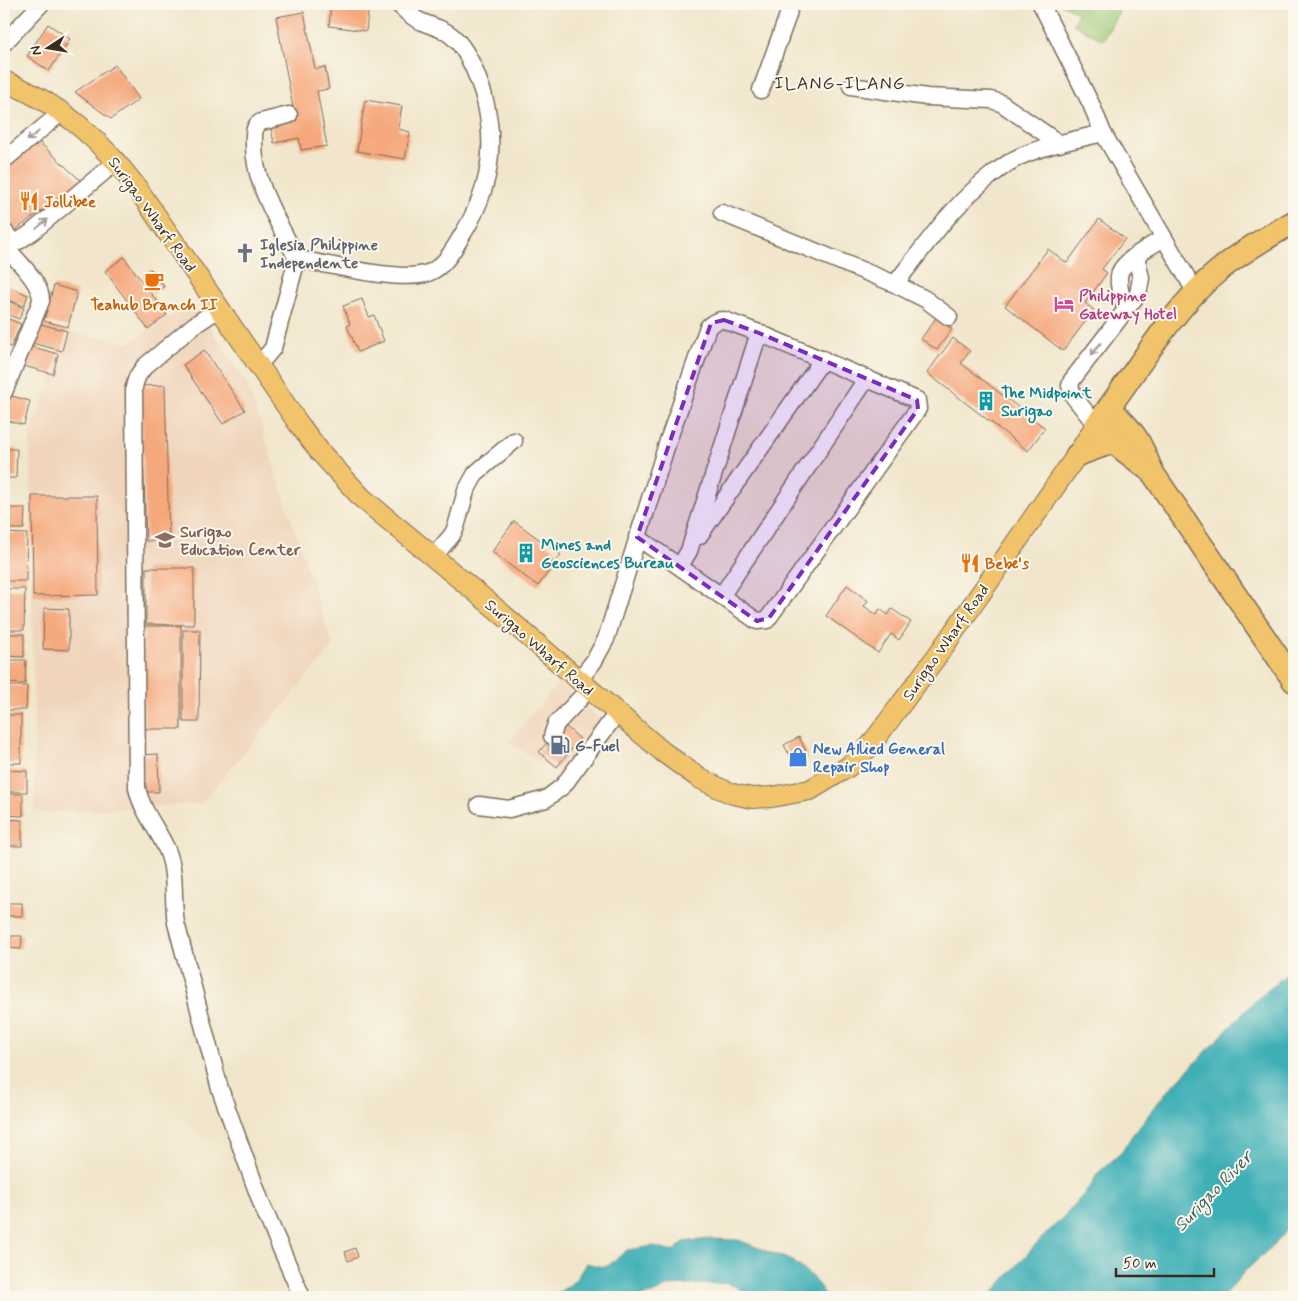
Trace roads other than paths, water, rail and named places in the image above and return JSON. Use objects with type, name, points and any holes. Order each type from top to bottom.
[{"type":"highway","points":[[1294,222],[1242,253],[1216,273],[1196,293],[1168,326],[1102,417],[1120,433],[1136,437],[1152,472],[1294,681]]},
{"type":"highway","points":[[1120,433],[1129,381]]},
{"type":"highway","points":[[1077,454],[1120,433]]},
{"type":"main road","name":"Surigao Wharf Road","points":[[4,81],[22,88],[77,122],[117,162],[137,188],[303,430],[340,475],[362,498],[434,556],[680,765],[700,778],[734,794],[752,798],[781,796],[810,790],[848,767],[870,746],[891,719],[1102,417]]},
{"type":"street","points":[[4,43],[41,4]]},
{"type":"street","points":[[296,258],[393,275],[427,273],[438,268],[447,259],[464,232],[480,198],[488,170],[491,136],[488,110],[478,79],[468,57],[457,41],[444,29],[409,15],[398,4]]},
{"type":"street","points":[[761,90],[788,15],[790,4]]},
{"type":"street","points":[[1045,6],[1103,133],[1196,293]]},
{"type":"street","points":[[851,86],[927,97],[991,100],[1001,103],[1060,144]]},
{"type":"street","points":[[4,160],[62,112]]},
{"type":"street","points":[[258,366],[273,348],[296,258],[261,185],[254,154],[254,132],[257,124],[289,115]]},
{"type":"street","points":[[895,284],[955,207],[973,189],[1017,157],[1039,149],[1103,133]]},
{"type":"street","points":[[4,231],[11,240],[19,241],[117,162]]},
{"type":"street","points":[[722,213],[895,284],[925,299],[949,317]]},
{"type":"street","points":[[1102,417],[1074,397],[1070,386],[1072,380],[1126,311],[1120,286],[1120,273],[1123,267],[1164,238]]},
{"type":"street","points":[[4,246],[38,286],[41,296],[5,386]]},
{"type":"street","points":[[220,308],[193,326],[144,367],[137,377],[134,387],[137,788],[144,808],[168,851],[174,880],[173,908],[176,923],[220,1089],[262,1205],[302,1297]]},
{"type":"street","points":[[552,736],[556,724],[584,685],[606,639],[668,441],[708,327],[715,321],[724,320],[823,359],[914,398],[918,403],[918,409],[769,618],[764,622],[757,621],[638,537]]},
{"type":"street","points":[[689,551],[759,333]]},
{"type":"street","points":[[680,566],[823,359]]},
{"type":"street","points":[[722,595],[867,378]]},
{"type":"street","points":[[434,556],[452,536],[471,481],[476,473],[514,441]]},
{"type":"street","points":[[479,805],[509,809],[546,799],[563,786],[571,762],[618,713]]},
{"type":"water","name":"Surigao River","points":[[1294,968],[1294,1220],[1278,1241],[1244,1272],[1223,1297],[989,1297],[1091,1186],[1097,1174],[1122,1152],[1131,1137],[1164,1095],[1255,1001]]},
{"type":"water","points":[[709,1239],[738,1240],[793,1261],[810,1275],[821,1288],[825,1297],[748,1297],[737,1287],[725,1283],[669,1286],[652,1294],[636,1297],[549,1297],[571,1284],[579,1276],[586,1263],[602,1267],[608,1266],[627,1250],[653,1246],[668,1251],[675,1250],[684,1242]]},
{"type":"tunnel","points":[[552,736],[556,749],[565,757]]},
{"type":"place","name":"Jollibee","points":[[29,201]]},
{"type":"place","name":"Iglesia Philippine Independente","points":[[245,253]]},
{"type":"place","name":"Teahub Branch II","points":[[154,281]]},
{"type":"place","name":"Philippine Gateway Hotel","points":[[1064,304]]},
{"type":"place","name":"The Midpoint Surigao","points":[[986,401]]},
{"type":"place","name":"Surigao Education Center","points":[[165,540]]},
{"type":"place","name":"Mines and Geosciences Bureau","points":[[526,553]]},
{"type":"place","name":"Bebe's","points":[[970,563]]},
{"type":"place","name":"G-Fuel","points":[[560,745]]},
{"type":"place","name":"New Allied General Repair Shop","points":[[798,757]]},
{"type":"district","name":"ILANG-ILANG","points":[[840,83]]}]
